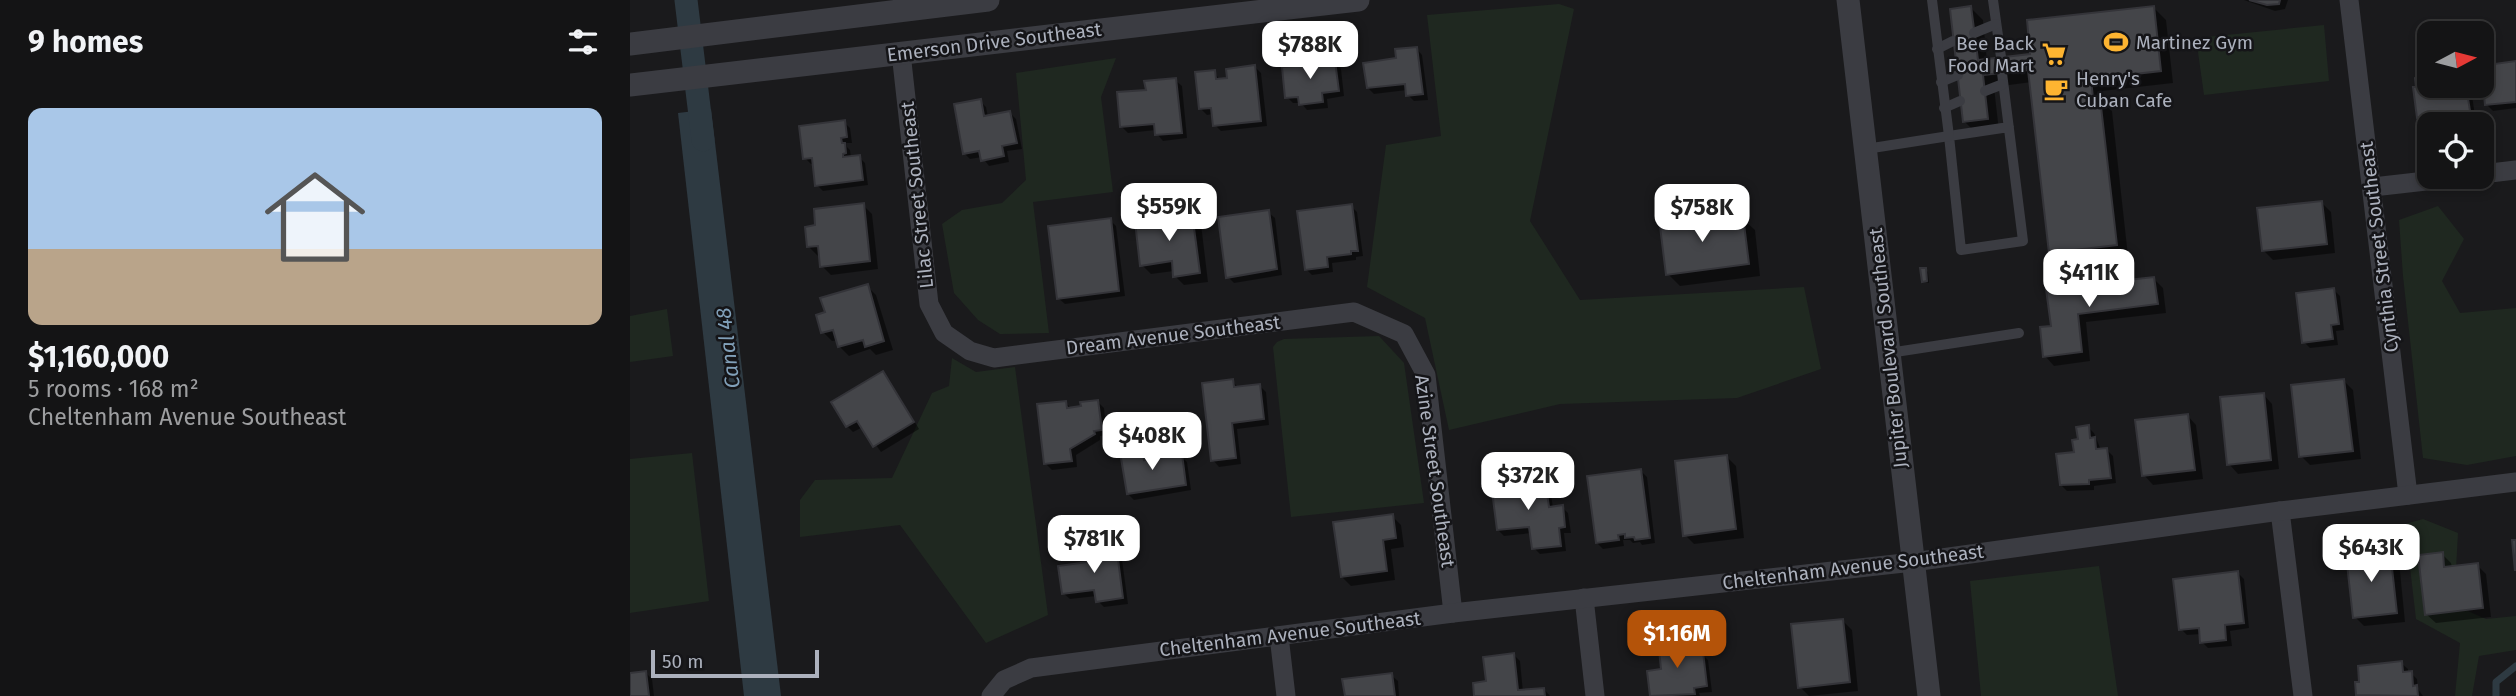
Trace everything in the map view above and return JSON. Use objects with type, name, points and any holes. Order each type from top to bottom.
[{"type":"street","points":[[640,43],[895,5],[988,0]]},
{"type":"street","name":"Emerson Drive Southeast","points":[[630,85],[1358,0]]},
{"type":"street","name":"Jupiter Boulevard Southeast","points":[[1848,0],[1929,696]]},
{"type":"street","name":"Cynthia Street Southeast","points":[[2349,0],[2408,495]]},
{"type":"street","name":"Lilac Street Southeast","points":[[901,53],[929,304],[944,333]]},
{"type":"street","points":[[2494,173],[2516,170]]},
{"type":"street","points":[[2373,187],[2417,182]]},
{"type":"street","name":"Dream Avenue Southeast","points":[[944,333],[970,351],[995,358],[1354,313],[1404,334]]},
{"type":"street","name":"Azine Street Southeast","points":[[1404,334],[1426,375],[1453,613]]},
{"type":"street","name":"Cheltenham Avenue Southeast","points":[[991,696],[1004,680],[1031,668],[1453,613],[1913,562],[2280,511],[2516,482]]},
{"type":"street","points":[[2280,511],[2303,696]]},
{"type":"street","points":[[1584,598],[1595,696]]},
{"type":"street","points":[[1279,636],[1286,696]]},
{"type":"lane","points":[[1932,0],[1961,250],[2023,241],[2003,79],[1985,91]]},
{"type":"lane","points":[[1993,0],[2001,57]]},
{"type":"lane","points":[[1974,33],[1996,24]]},
{"type":"lane","points":[[1937,49],[1954,41]]},
{"type":"lane","points":[[1941,82],[1958,75]]},
{"type":"lane","points":[[1944,108],[1960,101]]},
{"type":"lane","points":[[1866,149],[2009,127]]},
{"type":"lane","points":[[1889,353],[2019,333]]},
{"type":"shaded area","points":[[1559,4],[1574,9],[1530,221],[1580,300],[1804,287],[1821,369],[1737,398],[1560,404],[1449,430],[1425,318],[1367,287],[1386,145],[1441,136],[1427,15]]},
{"type":"shaded area","points":[[2324,25],[2329,81],[2204,95],[2196,38]]},
{"type":"shaded area","points":[[1116,58],[1101,97],[1113,192],[1033,202],[1049,333],[1000,334],[978,320],[954,293],[942,224],[962,210],[1002,203],[1026,180],[1016,73]]},
{"type":"shaded area","points":[[2438,206],[2464,239],[2442,281],[2460,313],[2516,308],[2516,456],[2467,465],[2423,458],[2399,220]]},
{"type":"shaded area","points":[[667,309],[673,356],[630,362],[630,316]]},
{"type":"shaded area","points":[[1379,336],[1404,363],[1424,503],[1291,517],[1273,347],[1284,339]]},
{"type":"shaded area","points":[[952,358],[976,372],[1015,367],[1048,615],[986,643],[900,525],[800,537],[800,500],[815,480],[892,478],[932,393],[949,386]]},
{"type":"shaded area","points":[[692,453],[709,601],[630,613],[630,459]]},
{"type":"shaded area","points":[[2423,519],[2458,533],[2454,605],[2486,619],[2516,616],[2516,650],[2479,656],[2472,696],[2455,696],[2460,643],[2416,619],[2405,524]]},
{"type":"shaded area","points":[[2099,566],[2118,696],[1981,696],[1970,581]]},
{"type":"water","points":[[711,109],[781,696],[744,696],[678,113]]},
{"type":"building","points":[[2249,0],[2280,0],[2279,4],[2267,5]]},
{"type":"building","points":[[1971,6],[1978,60],[2030,54],[2027,20],[2154,6],[2161,71],[2091,79],[2093,98],[2100,98],[2117,245],[2049,253],[2028,70],[1983,75],[1988,119],[1963,122],[1950,9]]},
{"type":"building","points":[[1417,47],[1423,94],[1406,96],[1405,84],[1367,88],[1363,63],[1396,58],[1395,49]]},
{"type":"building","points":[[1314,60],[1314,63],[1335,61],[1339,91],[1322,93],[1323,102],[1299,105],[1298,97],[1285,98],[1282,67],[1294,66],[1293,62]]},
{"type":"building","points":[[2516,61],[2516,102],[2485,105],[2484,98],[2494,98],[2494,64]]},
{"type":"building","points":[[1255,65],[1261,121],[1213,126],[1211,108],[1199,109],[1195,72],[1215,70],[1216,79],[1227,78],[1226,69]]},
{"type":"building","points":[[1176,78],[1182,133],[1155,135],[1154,124],[1120,127],[1117,92],[1146,90],[1144,81]]},
{"type":"building","points":[[2417,78],[2417,98],[2468,98],[2470,111],[2417,112],[2417,118],[2413,87],[2416,87]]},
{"type":"building","points":[[981,99],[984,116],[1010,111],[1017,143],[1002,146],[1004,156],[981,161],[979,151],[963,154],[954,104]]},
{"type":"building","points":[[845,120],[847,137],[841,138],[842,143],[845,143],[846,153],[843,157],[860,155],[863,180],[815,186],[812,158],[803,159],[799,126]]},
{"type":"building","points":[[2322,201],[2327,244],[2262,251],[2257,208]]},
{"type":"building","points":[[864,203],[870,261],[820,267],[818,246],[807,247],[805,227],[815,225],[814,209]]},
{"type":"building","points":[[1352,204],[1358,251],[1327,257],[1328,267],[1305,270],[1297,211]]},
{"type":"building","points":[[1269,210],[1277,269],[1226,278],[1218,217]]},
{"type":"building","points":[[1192,213],[1200,273],[1173,277],[1172,261],[1140,266],[1135,221]]},
{"type":"building","points":[[1696,213],[1697,222],[1743,216],[1749,264],[1666,275],[1659,218]]},
{"type":"building","points":[[1111,218],[1119,291],[1057,299],[1048,226]]},
{"type":"building","points":[[1920,268],[1926,268],[1927,281],[1922,282]]},
{"type":"building","points":[[2154,277],[2158,304],[2078,314],[2082,352],[2043,357],[2040,327],[2051,326],[2046,289]]},
{"type":"building","points":[[868,284],[884,341],[865,347],[863,340],[838,347],[833,330],[821,333],[816,315],[825,312],[820,298]]},
{"type":"building","points":[[2334,288],[2339,324],[2331,325],[2333,339],[2302,343],[2296,293]]},
{"type":"building","points":[[883,371],[914,422],[873,447],[857,421],[846,427],[831,402]]},
{"type":"building","points":[[1233,379],[1234,387],[1260,384],[1264,419],[1232,423],[1236,458],[1211,461],[1202,383]]},
{"type":"building","points":[[2344,379],[2353,451],[2299,457],[2291,385]]},
{"type":"building","points":[[2264,393],[2271,460],[2227,465],[2220,397]]},
{"type":"building","points":[[1098,400],[1102,430],[1094,431],[1095,434],[1070,449],[1072,461],[1044,464],[1037,404],[1066,401],[1067,408],[1081,406],[1080,402]]},
{"type":"building","points":[[2188,414],[2195,470],[2142,476],[2135,420]]},
{"type":"building","points":[[2089,425],[2090,438],[2095,437],[2096,449],[2107,448],[2111,478],[2089,480],[2089,484],[2060,485],[2056,454],[2074,452],[2072,440],[2078,439],[2076,427]]},
{"type":"building","points":[[1142,448],[1144,460],[1182,454],[1186,485],[1127,494],[1120,452]]},
{"type":"building","points":[[1727,455],[1736,529],[1683,536],[1675,461]]},
{"type":"building","points":[[1641,469],[1650,538],[1635,540],[1634,537],[1625,538],[1625,534],[1618,535],[1619,540],[1596,543],[1587,476]]},
{"type":"building","points":[[1530,478],[1531,488],[1546,486],[1549,507],[1563,505],[1565,527],[1559,528],[1561,546],[1532,549],[1529,527],[1497,530],[1491,483]]},
{"type":"building","points":[[1393,514],[1396,538],[1383,540],[1387,571],[1341,577],[1333,522]]},
{"type":"building","points":[[2512,540],[2516,540],[2515,571]]},
{"type":"building","points":[[1116,544],[1123,598],[1096,602],[1094,590],[1062,594],[1058,566],[1088,562],[1086,548]]},
{"type":"building","points":[[2390,550],[2397,613],[2353,618],[2346,555]]},
{"type":"building","points":[[2443,552],[2444,567],[2478,563],[2483,608],[2425,615],[2418,555]]},
{"type":"building","points":[[2238,571],[2244,623],[2225,625],[2226,640],[2200,643],[2199,628],[2179,630],[2173,579]]},
{"type":"building","points":[[1843,619],[1850,682],[1798,688],[1791,624]]},
{"type":"building","points":[[1688,637],[1689,654],[1703,652],[1707,686],[1694,688],[1695,694],[1650,696],[1647,671],[1661,669],[1658,640]]},
{"type":"building","points":[[1514,653],[1518,690],[1544,688],[1545,696],[1474,696],[1473,683],[1486,681],[1483,657]]},
{"type":"building","points":[[2402,661],[2403,672],[2412,671],[2413,686],[2417,685],[2418,696],[2356,695],[2358,666]]},
{"type":"building","points":[[646,671],[649,696],[630,696],[630,673]]},
{"type":"building","points":[[1392,673],[1395,696],[1345,696],[1342,679]]},
{"type":"waterway","name":"Canal 48","points":[[686,0],[703,140]]},
{"type":"waterway","points":[[2496,696],[2496,682],[2516,666]]},
{"type":"place","name":"Martinez Gym","points":[[2116,42]]},
{"type":"place","name":"Bee Back Food Mart","points":[[2054,54]]},
{"type":"place","name":"Henry's Cuban Cafe","points":[[2056,89]]}]
